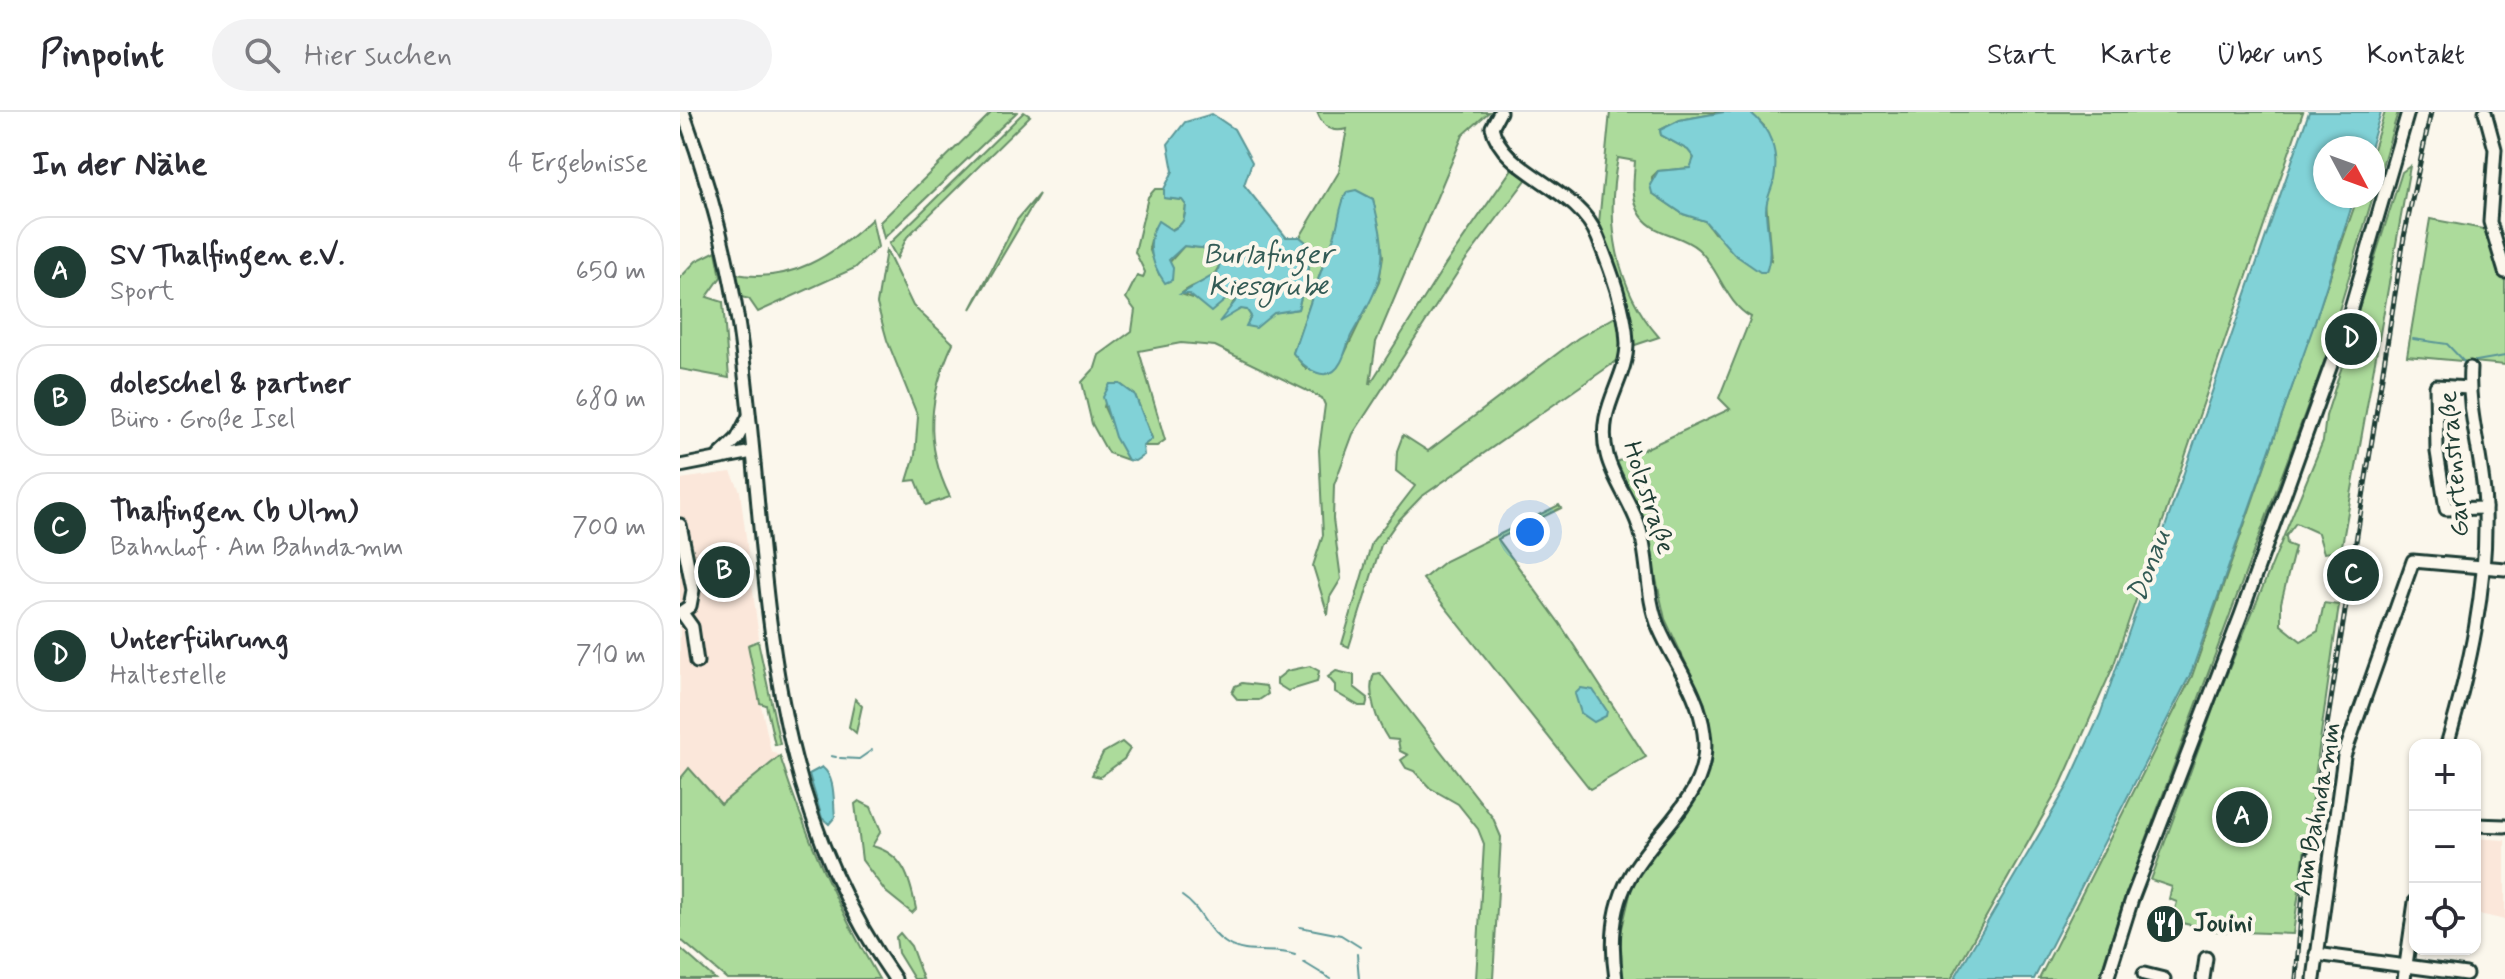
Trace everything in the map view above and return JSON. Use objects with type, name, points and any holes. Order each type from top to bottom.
[{"type":"street","points":[[683,112],[707,176],[727,256],[749,416],[774,667],[805,802],[852,912],[895,979]]},
{"type":"street","name":"Holzstraße","points":[[1500,112],[1492,127],[1502,150],[1579,207],[1589,218],[1603,253],[1627,343],[1604,420],[1607,455],[1639,526],[1654,613],[1702,717],[1704,759],[1694,792],[1636,867],[1621,895],[1613,943],[1616,979]]},
{"type":"street","points":[[2107,979],[2132,899],[2241,615],[2350,312],[2408,112]]},
{"type":"street","points":[[2485,112],[2495,149],[2490,222],[2505,272]]},
{"type":"street","name":"Gartenstraße","points":[[2449,739],[2476,635],[2483,566],[2485,508],[2469,388],[2470,368]]},
{"type":"street","points":[[2469,388],[2436,386],[2441,490],[2446,509],[2485,508]]},
{"type":"street","points":[[718,457],[737,439],[749,416]]},
{"type":"street","points":[[680,466],[752,452]]},
{"type":"street","points":[[680,525],[693,590],[690,606],[681,613],[692,627],[697,662]]},
{"type":"street","name":"Am Bahndamm","points":[[2314,979],[2347,743],[2413,561],[2483,566]]},
{"type":"street","points":[[2483,566],[2505,569]]},
{"type":"street","points":[[2481,825],[2505,826]]},
{"type":"street","points":[[2404,979],[2409,944]]},
{"type":"street","points":[[2316,954],[2466,974]]},
{"type":"street","points":[[2203,979],[2206,958]]},
{"type":"street","points":[[2144,974],[2164,979]]},
{"type":"shaded area","points":[[731,472],[740,491],[759,638],[748,646],[771,751],[780,756],[721,804],[689,769],[680,779],[680,479]]},
{"type":"shaded area","points":[[2481,838],[2505,840],[2505,920],[2481,914]]},
{"type":"green space","points":[[992,112],[1017,112],[884,238],[880,222]]},
{"type":"green space","points":[[1024,112],[1030,116],[907,237],[897,258],[889,244]]},
{"type":"green space","points":[[1317,112],[1489,112],[1463,135],[1376,342],[1370,384],[1445,265],[1514,166],[1529,176],[1465,261],[1353,434],[1334,485],[1333,519],[1341,579],[1330,597],[1328,615],[1313,566],[1323,535],[1319,450],[1325,405],[1322,398],[1215,346],[1181,343],[1139,351],[1165,440],[1157,446],[1143,446],[1152,438],[1135,395],[1120,384],[1110,384],[1104,407],[1128,460],[1108,453],[1092,424],[1082,382],[1095,368],[1099,355],[1132,331],[1135,310],[1126,298],[1137,276],[1143,278],[1145,272],[1135,252],[1148,197],[1155,189],[1164,189],[1164,198],[1182,200],[1186,205],[1183,223],[1171,230],[1154,228],[1149,248],[1159,274],[1184,246],[1210,249],[1220,263],[1208,279],[1181,294],[1202,301],[1211,311],[1234,292],[1238,294],[1232,305],[1247,310],[1251,316],[1298,309],[1313,249],[1300,237],[1339,172],[1347,129],[1332,129]],"holes":[[[1356,191],[1373,199],[1383,256],[1379,282],[1344,355],[1306,369],[1293,353],[1329,248],[1338,233],[1344,198]]]},
{"type":"green space","points":[[1610,112],[1724,112],[1680,120],[1660,130],[1661,135],[1688,150],[1694,157],[1691,168],[1658,171],[1652,177],[1652,193],[1683,214],[1705,221],[1714,233],[1771,260],[1766,201],[1773,182],[1764,126],[1750,112],[2303,112],[2113,667],[2061,784],[1951,979],[1623,979],[1620,937],[1632,886],[1685,812],[1711,764],[1705,704],[1665,619],[1643,520],[1617,462],[1730,409],[1719,398],[1751,317],[1735,304],[1698,249],[1657,229],[1643,218],[1634,198],[1635,161],[1618,158],[1613,206],[1617,252],[1632,297],[1659,337],[1632,346],[1632,330],[1599,223]]},
{"type":"green space","points":[[2385,112],[2398,112],[2385,156],[2385,136],[2377,136]]},
{"type":"green space","points":[[2410,166],[2341,551],[2324,553],[2318,533],[2296,523],[2286,536],[2287,544],[2295,547],[2281,603],[2281,625],[2301,641],[2318,631],[2324,603],[2339,605],[2293,934],[2216,931],[2182,923],[2173,916],[2177,902],[2169,899],[2172,887],[2151,880],[2219,693],[2323,441],[2326,416],[2343,363],[2359,343],[2350,336],[2402,172]]},
{"type":"green space","points":[[1039,194],[971,309],[1017,220]]},
{"type":"green space","points":[[2354,208],[2369,208],[2337,317],[2340,319],[2123,902],[2099,979],[2039,979],[2192,676]]},
{"type":"green space","points":[[872,219],[878,247],[855,268],[758,312],[749,299],[741,297],[736,274],[775,275],[810,264],[827,255]]},
{"type":"green space","points":[[2430,219],[2489,230],[2495,260],[2505,280],[2505,365],[2407,356]]},
{"type":"green space","points":[[886,250],[913,306],[953,343],[939,381],[932,419],[936,457],[950,497],[926,505],[916,480],[907,481],[915,455],[918,417],[887,340],[877,304]]},
{"type":"green space","points":[[716,251],[721,277],[707,297],[723,302],[729,378],[680,369],[680,278],[696,261]]},
{"type":"green space","points":[[1617,316],[1622,343],[1618,360],[1421,497],[1397,522],[1381,545],[1349,647],[1342,644],[1372,542],[1415,486],[1396,471],[1397,451],[1403,435],[1428,451],[1578,338]]},
{"type":"green space","points":[[1559,505],[1561,508],[1498,539],[1560,624],[1646,757],[1590,789],[1423,579],[1445,561]]},
{"type":"green space","points":[[758,641],[780,744],[775,745],[766,705],[760,703],[748,645]]},
{"type":"green space","points":[[1310,666],[1319,671],[1317,682],[1288,691],[1277,684],[1277,679],[1287,671]]},
{"type":"green space","points":[[1336,671],[1354,675],[1354,687],[1368,698],[1366,706],[1359,706],[1335,692],[1335,685],[1328,677]]},
{"type":"green space","points":[[1380,673],[1493,818],[1501,837],[1493,979],[1476,979],[1484,844],[1478,829],[1458,804],[1430,788],[1414,771],[1406,768],[1401,760],[1408,755],[1400,751],[1398,740],[1388,739],[1377,716],[1371,690],[1374,674]]},
{"type":"green space","points":[[1242,683],[1266,686],[1268,694],[1259,700],[1238,700],[1232,693],[1235,686]]},
{"type":"green space","points":[[855,699],[862,706],[856,733],[849,727]]},
{"type":"green space","points":[[1122,742],[1130,749],[1124,759],[1100,777],[1092,775],[1103,753]]},
{"type":"green space","points":[[780,756],[823,870],[879,979],[727,979],[680,939],[680,779],[689,768],[721,804]]},
{"type":"green space","points":[[859,801],[871,807],[881,831],[872,846],[892,855],[904,869],[916,909],[912,913],[886,892],[862,860],[855,804]]},
{"type":"green space","points":[[900,933],[911,946],[923,979],[914,979],[898,953],[896,937]]},
{"type":"green space","points":[[680,948],[715,979],[680,979]]},
{"type":"water","points":[[1724,112],[1750,112],[1772,142],[1775,169],[1766,206],[1770,249],[1766,272],[1760,272],[1734,254],[1705,221],[1683,214],[1652,193],[1650,185],[1658,171],[1690,168],[1694,158],[1688,150],[1661,135],[1660,130],[1680,120]]},
{"type":"water","points":[[2309,112],[2381,112],[2374,136],[2313,136],[2313,208],[2351,208],[2315,322],[2191,673],[2034,979],[1954,979],[2067,787],[2100,715]]},
{"type":"water","name":"Burlafinger Kiesgrube","points":[[1212,114],[1234,129],[1252,162],[1244,185],[1286,237],[1300,237],[1313,248],[1298,309],[1274,313],[1256,328],[1246,326],[1251,316],[1247,310],[1241,309],[1219,322],[1237,299],[1235,292],[1211,312],[1189,294],[1181,294],[1217,273],[1220,263],[1210,249],[1184,246],[1169,260],[1173,268],[1172,280],[1165,283],[1151,253],[1152,237],[1158,221],[1172,230],[1181,223],[1185,214],[1186,205],[1182,200],[1164,198],[1164,189],[1173,171],[1168,144],[1185,122]]},
{"type":"water","points":[[1356,190],[1373,199],[1382,245],[1381,270],[1372,298],[1350,337],[1341,362],[1330,373],[1323,374],[1310,369],[1293,353],[1335,234],[1344,199],[1347,192]]},
{"type":"water","points":[[1110,384],[1120,384],[1135,395],[1152,439],[1143,446],[1144,455],[1135,461],[1128,460],[1115,437],[1103,397]]},
{"type":"water","points":[[1581,688],[1593,690],[1607,711],[1606,716],[1594,722],[1581,713],[1575,694]]},
{"type":"water","points":[[822,767],[830,777],[833,790],[835,817],[829,824],[822,818],[809,774]]},
{"type":"waterway","points":[[2413,339],[2447,344],[2465,363],[2505,356]]},
{"type":"waterway","points":[[840,758],[859,759],[872,750]]},
{"type":"waterway","points":[[831,756],[836,757]]},
{"type":"waterway","points":[[1182,896],[1226,943],[1243,950],[1295,955]]},
{"type":"waterway","points":[[1300,927],[1341,935],[1360,947]]},
{"type":"waterway","points":[[1357,954],[1359,979]]},
{"type":"waterway","points":[[1303,962],[1331,979]]},
{"type":"railway","points":[[2296,979],[2305,865],[2404,237],[2431,112]]},
{"type":"place","name":"Unterführung","points":[[2351,339]]},
{"type":"place","name":"doleschel & partner","points":[[724,572]]},
{"type":"place","name":"Thalfingen (b Ulm)","points":[[2353,575]]},
{"type":"place","name":"SV Thalfingen e.V.","points":[[2242,817]]},
{"type":"place","name":"Jouini","points":[[2165,924]]},
{"type":"water label","name":"Donau","points":[[2150,566]]}]
